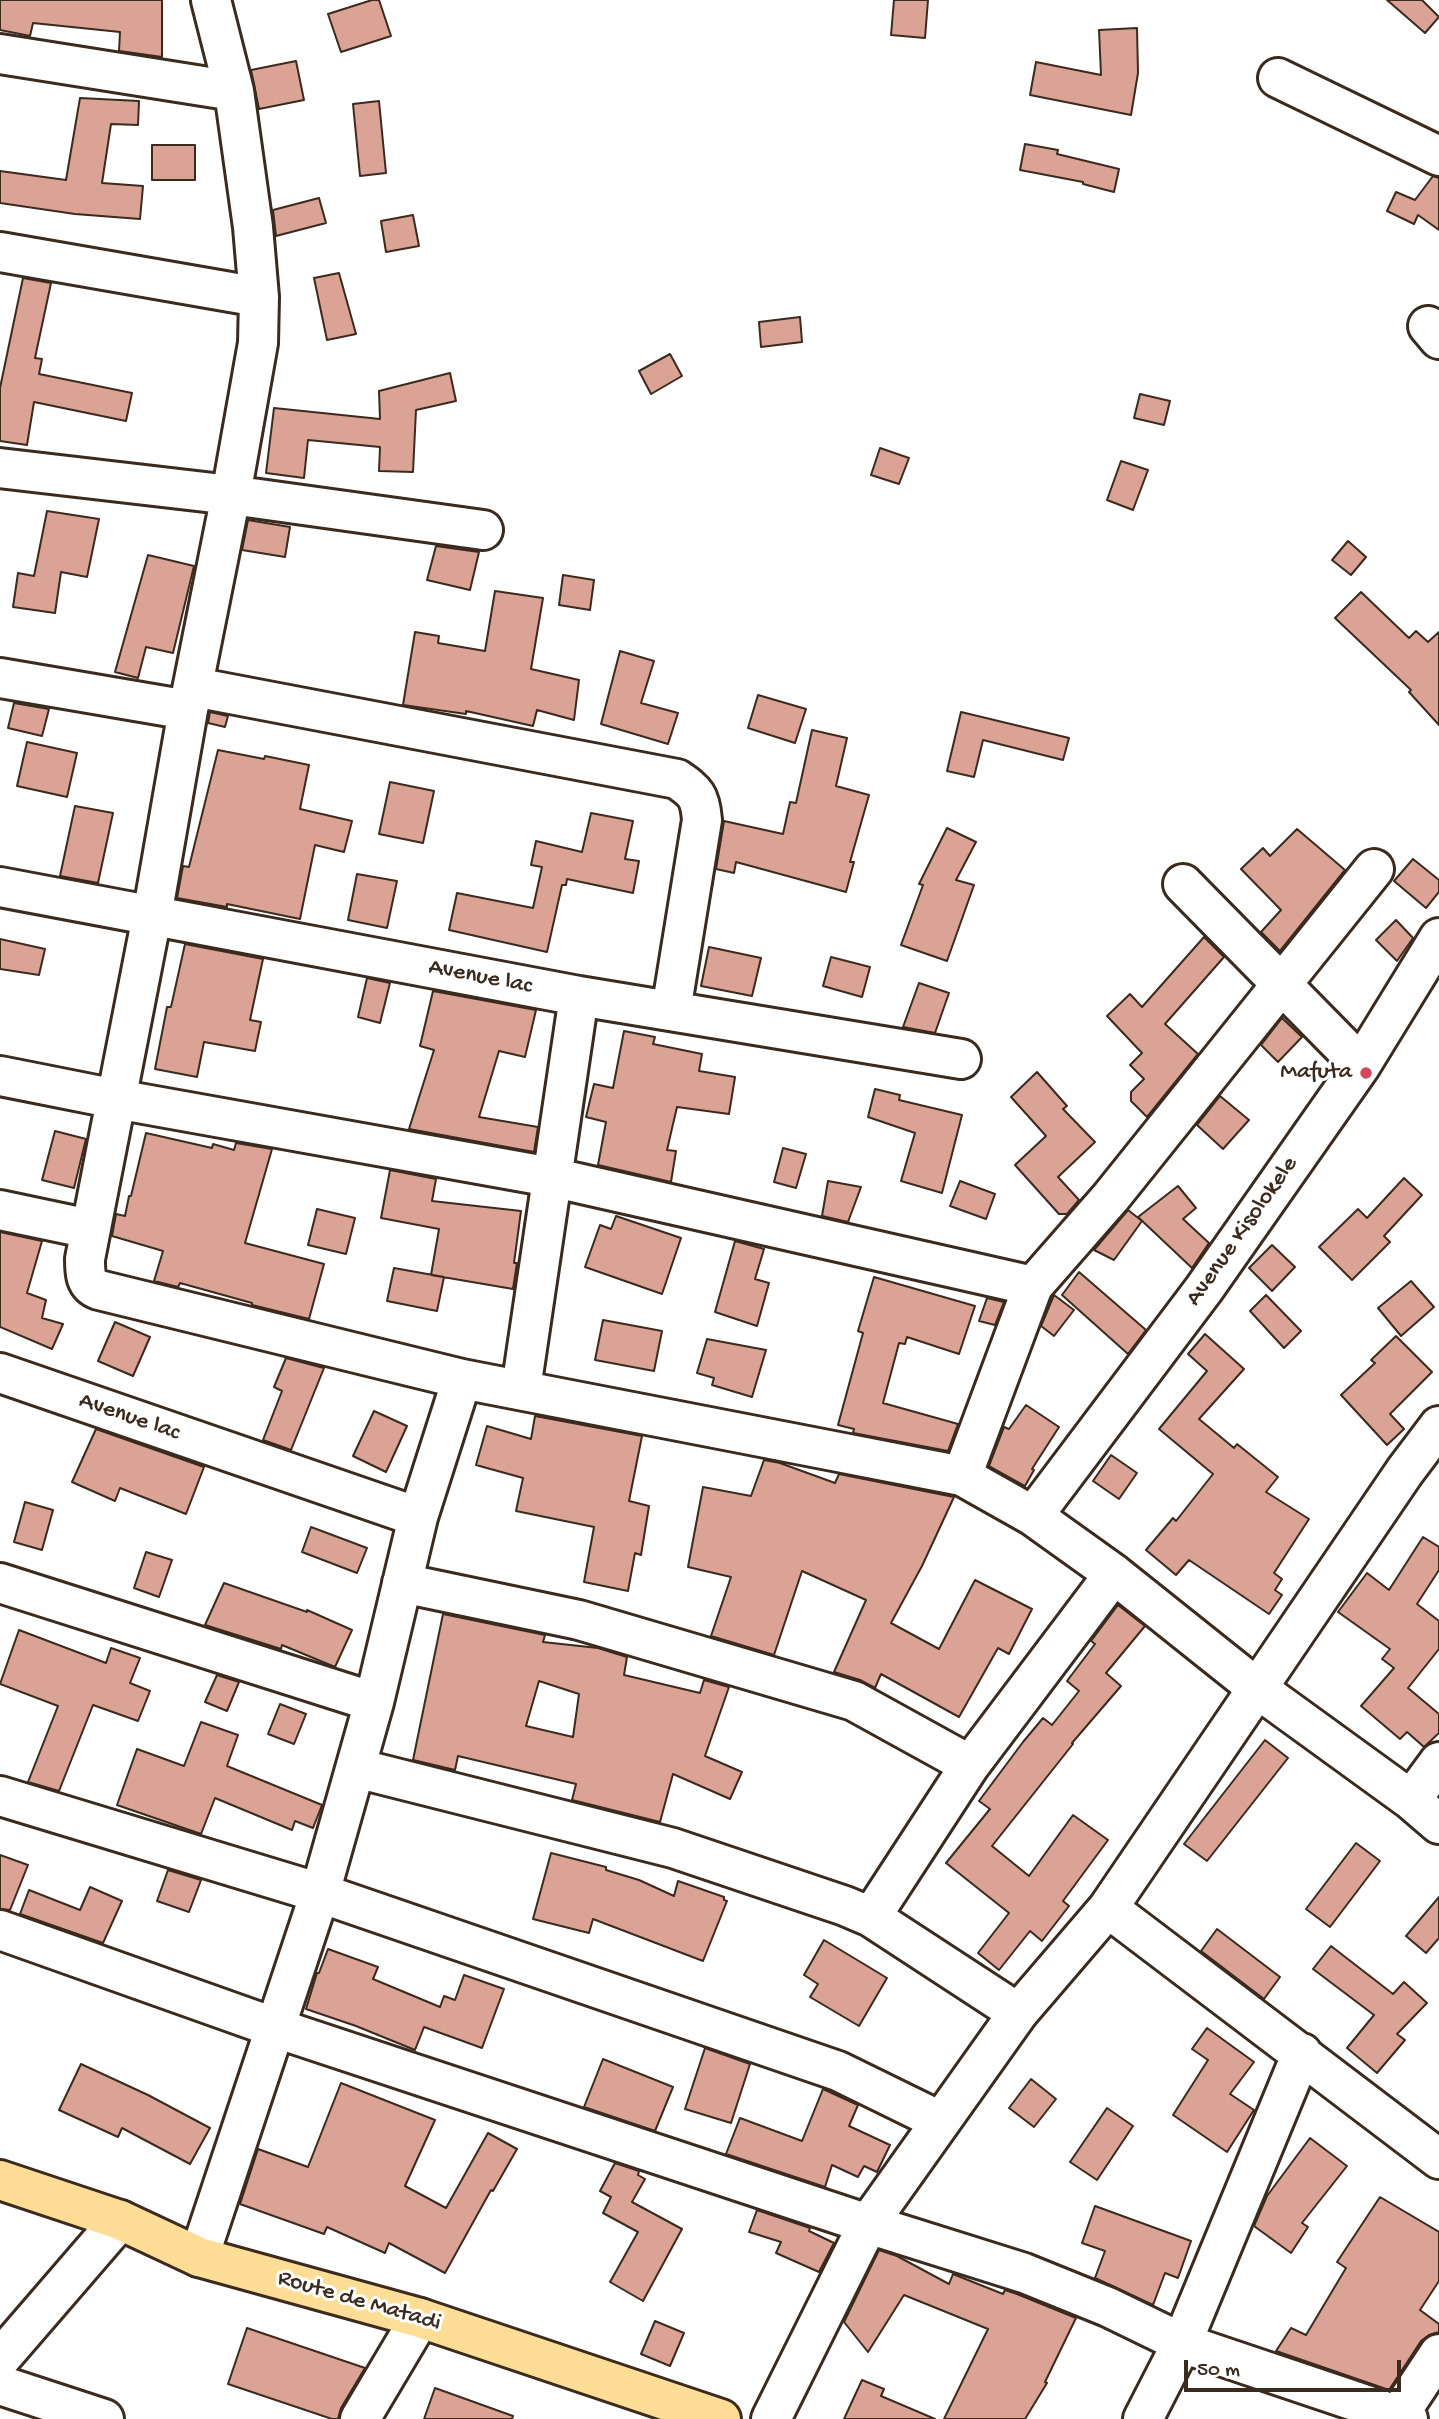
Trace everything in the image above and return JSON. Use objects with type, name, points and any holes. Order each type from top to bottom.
[{"type":"main road","name":"Route de Matadi","points":[[0,2180],[120,2220],[199,2257],[420,2318],[722,2419]]},
{"type":"street","points":[[211,0],[234,91],[253,227],[258,343],[152,916],[90,1229],[85,1275],[94,1288],[462,1379],[962,1476],[1032,1516],[1114,1574],[1258,1689],[1425,1812],[1439,1762]]},
{"type":"street","points":[[0,54],[234,91]]},
{"type":"street","points":[[1278,78],[1439,156]]},
{"type":"street","points":[[0,252],[258,297]]},
{"type":"street","points":[[0,468],[231,495],[483,530]]},
{"type":"street","points":[[0,678],[191,698],[677,779],[700,800],[702,820],[671,1011]]},
{"type":"street","points":[[962,1476],[1033,1286],[1111,1197],[1374,869]]},
{"type":"street","points":[[1183,884],[1247,946],[1361,1065]]},
{"type":"street","name":"Avenue lac","points":[[0,887],[579,996],[961,1059]]},
{"type":"street","name":"Avenue Kisolokele","points":[[1032,1516],[1204,1289],[1361,1065],[1439,938]]},
{"type":"street","points":[[521,1389],[579,996]]},
{"type":"street","points":[[0,1076],[551,1177],[1033,1286]]},
{"type":"street","points":[[0,1210],[90,1229]]},
{"type":"street","name":"Avenue lac","points":[[0,1373],[418,1517]]},
{"type":"street","points":[[199,2257],[320,1893],[374,1702],[418,1517],[462,1379]]},
{"type":"street","points":[[771,2419],[868,2224],[1018,2013],[1108,1908],[1397,1483],[1439,1426]]},
{"type":"street","points":[[871,1917],[970,1765],[1114,1574]]},
{"type":"street","points":[[0,1583],[374,1702]]},
{"type":"street","points":[[402,1583],[579,1620],[854,1701],[970,1765]]},
{"type":"street","points":[[356,1768],[673,1848],[871,1917],[1018,2013]]},
{"type":"street","points":[[0,1796],[320,1893],[838,2071],[940,2121]]},
{"type":"street","points":[[1108,1908],[1439,2159]]},
{"type":"street","points":[[0,1930],[276,2028],[1024,2273],[1108,2306],[1182,2343],[1403,2417],[1439,2354]]},
{"type":"street","points":[[1143,2419],[1182,2343],[1302,2053]]},
{"type":"street","points":[[0,2359],[120,2220]]},
{"type":"street","points":[[360,2419],[420,2318]]},
{"type":"street","points":[[0,2385],[104,2419]]},
{"type":"building","points":[[0,0],[162,0],[162,57],[119,51],[120,32],[33,23],[30,36],[0,30]]},
{"type":"building","points":[[379,0],[391,36],[341,52],[328,14]]},
{"type":"building","points":[[894,0],[928,0],[925,38],[891,35]]},
{"type":"building","points":[[1387,0],[1422,0],[1439,17],[1425,33]]},
{"type":"building","points":[[1137,28],[1138,73],[1131,115],[1030,95],[1036,62],[1101,75],[1099,30]]},
{"type":"building","points":[[296,61],[304,100],[259,109],[251,70]]},
{"type":"building","points":[[80,98],[139,101],[138,125],[111,124],[102,183],[143,186],[140,219],[75,214],[0,203],[0,171],[66,180]]},
{"type":"building","points":[[379,101],[386,173],[360,176],[353,104]]},
{"type":"building","points":[[1025,144],[1058,150],[1057,154],[1119,169],[1114,192],[1083,182],[1020,170]]},
{"type":"building","points":[[152,145],[195,145],[195,180],[152,180]]},
{"type":"building","points":[[1433,176],[1439,178],[1439,230],[1418,215],[1414,224],[1387,211],[1396,192],[1415,200]]},
{"type":"building","points":[[319,198],[326,223],[276,236],[273,210]]},
{"type":"building","points":[[413,215],[419,246],[386,252],[381,221]]},
{"type":"building","points":[[339,273],[356,334],[327,340],[314,278]]},
{"type":"building","points":[[23,278],[51,283],[35,358],[42,359],[39,374],[132,393],[126,421],[34,402],[27,445],[0,441],[0,388]]},
{"type":"building","points":[[800,317],[802,342],[761,347],[759,322]]},
{"type":"building","points":[[670,354],[682,376],[651,394],[639,371]]},
{"type":"building","points":[[450,373],[456,401],[416,410],[413,472],[379,471],[380,447],[308,440],[304,478],[266,473],[274,408],[380,419],[379,391]]},
{"type":"building","points":[[1140,394],[1170,401],[1164,425],[1134,418]]},
{"type":"building","points":[[880,448],[909,458],[899,484],[871,475]]},
{"type":"building","points":[[1121,461],[1148,470],[1133,510],[1107,500]]},
{"type":"building","points":[[47,511],[99,519],[87,577],[61,572],[55,613],[13,607],[18,573],[34,576]]},
{"type":"building","points":[[248,520],[290,527],[285,557],[242,550]]},
{"type":"building","points":[[1348,541],[1366,557],[1351,575],[1332,560]]},
{"type":"building","points":[[436,546],[479,552],[470,590],[427,580]]},
{"type":"building","points":[[148,555],[194,566],[173,653],[146,647],[138,678],[115,672]]},
{"type":"building","points":[[563,575],[594,580],[590,610],[559,605]]},
{"type":"building","points":[[495,591],[543,598],[531,669],[579,680],[574,720],[537,710],[533,726],[466,711],[466,714],[403,705],[415,632],[439,636],[438,643],[485,651]]},
{"type":"building","points":[[1361,592],[1409,638],[1416,631],[1428,642],[1439,632],[1439,725],[1409,692],[1411,690],[1335,618]]},
{"type":"building","points":[[620,651],[654,661],[641,703],[678,713],[668,744],[601,724]]},
{"type":"building","points":[[758,695],[806,709],[795,743],[748,728]]},
{"type":"building","points":[[14,703],[49,709],[42,736],[8,728]]},
{"type":"building","points":[[210,712],[228,716],[225,727],[208,723]]},
{"type":"building","points":[[961,712],[1069,738],[1063,760],[983,740],[974,777],[947,771]]},
{"type":"building","points":[[812,730],[847,738],[836,786],[869,795],[850,862],[854,862],[846,892],[736,862],[734,873],[716,869],[724,821],[783,834],[790,802],[796,803]]},
{"type":"building","points":[[27,742],[77,753],[67,797],[17,786]]},
{"type":"building","points":[[218,750],[309,765],[300,809],[352,821],[344,852],[315,845],[300,919],[227,904],[227,907],[177,898],[183,866],[189,867]]},
{"type":"building","points":[[390,782],[434,791],[423,843],[379,834]]},
{"type":"building","points":[[75,806],[113,813],[98,883],[60,876]]},
{"type":"building","points":[[591,813],[633,821],[625,859],[639,861],[633,893],[567,879],[566,885],[562,885],[547,952],[449,930],[457,893],[533,908],[542,867],[531,865],[536,841],[582,852]]},
{"type":"building","points":[[947,828],[976,842],[956,880],[974,885],[947,961],[901,945],[923,885],[919,884]]},
{"type":"building","points":[[1297,829],[1345,870],[1280,951],[1261,932],[1281,910],[1241,869],[1263,848],[1270,856]]},
{"type":"building","points":[[1413,859],[1439,880],[1439,892],[1426,908],[1394,881]]},
{"type":"building","points":[[357,874],[397,881],[387,928],[348,920]]},
{"type":"building","points":[[1396,920],[1413,938],[1397,961],[1376,940]]},
{"type":"building","points":[[1204,937],[1224,957],[1165,1024],[1198,1054],[1147,1117],[1131,1101],[1131,1092],[1144,1079],[1130,1065],[1142,1053],[1107,1016],[1130,994],[1142,1007]]},
{"type":"building","points":[[0,939],[45,949],[39,975],[0,969]]},
{"type":"building","points":[[185,944],[263,959],[250,1020],[261,1022],[255,1051],[204,1042],[197,1077],[155,1069],[167,1007],[171,1007]]},
{"type":"building","points":[[709,947],[761,958],[752,996],[701,986]]},
{"type":"building","points":[[831,957],[870,967],[862,997],[823,986]]},
{"type":"building","points":[[367,978],[390,983],[380,1023],[358,1017]]},
{"type":"building","points":[[919,983],[949,993],[935,1033],[903,1027]]},
{"type":"building","points":[[433,991],[536,1010],[525,1057],[499,1051],[479,1117],[538,1127],[534,1152],[409,1129],[434,1050],[420,1046]]},
{"type":"building","points":[[1282,1018],[1302,1037],[1278,1062],[1261,1045]]},
{"type":"building","points":[[624,1031],[655,1037],[653,1044],[702,1054],[699,1071],[735,1077],[729,1114],[677,1107],[667,1150],[676,1151],[671,1182],[598,1165],[606,1122],[586,1117],[594,1084],[613,1088]]},
{"type":"building","points":[[1037,1072],[1067,1106],[1063,1109],[1095,1142],[1058,1177],[1079,1200],[1067,1214],[1059,1214],[1015,1165],[1046,1136],[1011,1097]]},
{"type":"building","points":[[875,1089],[900,1095],[899,1100],[962,1115],[942,1193],[901,1181],[915,1133],[868,1117]]},
{"type":"building","points":[[1220,1096],[1249,1120],[1223,1149],[1197,1125]]},
{"type":"building","points":[[55,1131],[86,1139],[74,1188],[42,1180]]},
{"type":"building","points":[[146,1133],[212,1148],[213,1144],[234,1150],[236,1143],[272,1149],[245,1243],[324,1264],[309,1319],[180,1283],[178,1287],[154,1281],[163,1251],[112,1236],[116,1214],[125,1216]]},
{"type":"building","points":[[783,1148],[806,1154],[796,1188],[774,1182]]},
{"type":"building","points":[[390,1170],[436,1179],[432,1201],[521,1211],[513,1289],[431,1275],[439,1229],[381,1218]]},
{"type":"building","points":[[1404,1178],[1422,1195],[1384,1236],[1390,1242],[1352,1280],[1319,1247],[1358,1209],[1367,1218]]},
{"type":"building","points":[[828,1181],[861,1187],[848,1222],[822,1216]]},
{"type":"building","points":[[960,1181],[995,1194],[986,1219],[950,1206]]},
{"type":"building","points":[[1178,1186],[1196,1208],[1183,1219],[1209,1243],[1192,1268],[1138,1217]]},
{"type":"building","points":[[317,1209],[355,1218],[346,1254],[308,1245]]},
{"type":"building","points":[[1128,1210],[1142,1221],[1114,1260],[1094,1250]]},
{"type":"building","points":[[616,1216],[681,1238],[662,1294],[585,1267],[600,1225],[611,1229]]},
{"type":"building","points":[[0,1232],[42,1241],[27,1293],[46,1300],[42,1318],[63,1324],[52,1349],[0,1327]]},
{"type":"building","points":[[735,1241],[764,1249],[755,1279],[769,1283],[757,1326],[715,1312]]},
{"type":"building","points":[[1272,1245],[1295,1267],[1272,1291],[1249,1268]]},
{"type":"building","points":[[394,1268],[444,1277],[437,1311],[387,1301]]},
{"type":"building","points":[[1079,1272],[1146,1330],[1128,1354],[1062,1295]]},
{"type":"building","points":[[874,1277],[975,1306],[959,1354],[907,1337],[905,1344],[899,1343],[883,1403],[958,1424],[948,1451],[853,1433],[854,1429],[838,1425],[863,1333],[858,1331]]},
{"type":"building","points":[[1411,1281],[1434,1307],[1401,1336],[1378,1308]]},
{"type":"building","points":[[1054,1295],[1074,1310],[1054,1336],[1041,1326]]},
{"type":"building","points":[[1266,1295],[1301,1331],[1284,1348],[1250,1311]]},
{"type":"building","points":[[987,1298],[1004,1302],[995,1325],[979,1321]]},
{"type":"building","points":[[603,1320],[662,1331],[654,1371],[595,1360]]},
{"type":"building","points":[[115,1322],[150,1337],[133,1376],[98,1361]]},
{"type":"building","points":[[1205,1334],[1244,1369],[1199,1419],[1234,1448],[1237,1444],[1278,1477],[1266,1492],[1309,1519],[1274,1573],[1282,1579],[1275,1590],[1282,1595],[1269,1614],[1189,1560],[1176,1575],[1146,1550],[1173,1518],[1176,1521],[1213,1474],[1159,1429],[1207,1371],[1188,1354]]},
{"type":"building","points":[[1396,1336],[1432,1372],[1390,1414],[1404,1429],[1387,1445],[1341,1395],[1375,1363],[1371,1360]]},
{"type":"building","points":[[707,1339],[766,1350],[752,1397],[712,1385],[714,1378],[697,1373]]},
{"type":"building","points":[[286,1358],[324,1368],[291,1450],[263,1440],[282,1391],[274,1387]]},
{"type":"building","points":[[1026,1405],[1059,1427],[1032,1469],[1034,1470],[1025,1486],[989,1466],[1004,1427],[1009,1429]]},
{"type":"building","points":[[374,1411],[407,1426],[386,1472],[353,1456]]},
{"type":"building","points":[[535,1416],[642,1436],[629,1501],[649,1506],[641,1555],[635,1553],[628,1591],[584,1582],[594,1527],[516,1511],[523,1478],[476,1465],[487,1426],[531,1439]]},
{"type":"building","points":[[96,1429],[204,1467],[186,1514],[120,1488],[115,1501],[72,1482]]},
{"type":"building","points":[[1111,1455],[1137,1473],[1119,1499],[1093,1481]]},
{"type":"building","points":[[764,1460],[835,1483],[839,1474],[954,1497],[922,1566],[891,1623],[939,1649],[975,1580],[1032,1609],[1009,1654],[998,1648],[959,1717],[881,1674],[875,1688],[834,1672],[866,1600],[802,1571],[774,1655],[711,1636],[731,1577],[688,1567],[703,1487],[751,1496]]},
{"type":"building","points":[[25,1502],[53,1510],[42,1550],[14,1542]]},
{"type":"building","points":[[311,1527],[367,1548],[357,1573],[302,1552]]},
{"type":"building","points":[[1423,1537],[1439,1547],[1439,1570],[1417,1604],[1439,1621],[1439,1649],[1408,1688],[1439,1714],[1439,1733],[1424,1747],[1407,1732],[1400,1739],[1361,1706],[1394,1668],[1382,1659],[1390,1649],[1338,1612],[1367,1573],[1389,1590]]},
{"type":"building","points":[[146,1552],[172,1560],[159,1597],[134,1588]]},
{"type":"building","points":[[224,1583],[307,1610],[352,1630],[335,1667],[282,1645],[281,1649],[205,1625]]},
{"type":"building","points":[[1118,1605],[1145,1626],[1106,1673],[1121,1686],[1072,1743],[992,1846],[1029,1876],[1073,1815],[1108,1840],[1063,1901],[1069,1906],[1042,1941],[1030,1931],[999,1970],[978,1953],[1009,1913],[946,1863],[990,1809],[979,1801],[1023,1742],[1043,1718],[1052,1725],[1079,1691],[1067,1681],[1095,1644],[1091,1641]]},
{"type":"building","points":[[443,1614],[545,1635],[543,1642],[598,1648],[627,1657],[624,1675],[700,1693],[704,1680],[729,1687],[705,1756],[742,1772],[730,1799],[673,1774],[660,1822],[572,1800],[576,1784],[458,1756],[455,1770],[413,1760]],"holes":[[[539,1681],[579,1694],[573,1737],[526,1726]]]},
{"type":"building","points":[[19,1630],[106,1663],[111,1648],[140,1658],[130,1683],[150,1691],[138,1721],[93,1705],[59,1791],[28,1782],[58,1706],[0,1684]]},
{"type":"building","points":[[217,1675],[239,1682],[227,1711],[205,1702]]},
{"type":"building","points":[[280,1704],[306,1714],[294,1744],[268,1734]]},
{"type":"building","points":[[201,1722],[238,1735],[227,1766],[322,1805],[313,1828],[295,1821],[292,1830],[215,1798],[201,1834],[117,1805],[137,1749],[184,1766]]},
{"type":"building","points":[[1265,1740],[1288,1758],[1207,1861],[1184,1844]]},
{"type":"building","points":[[1356,1843],[1380,1861],[1330,1927],[1306,1909]]},
{"type":"building","points":[[551,1853],[606,1867],[606,1870],[639,1880],[674,1896],[678,1881],[724,1897],[727,1901],[703,1961],[593,1919],[589,1933],[533,1919]]},
{"type":"building","points":[[0,1855],[28,1865],[10,1910],[0,1909]]},
{"type":"building","points":[[168,1870],[201,1880],[189,1912],[157,1901]]},
{"type":"building","points":[[90,1887],[122,1901],[103,1943],[20,1914],[29,1890],[80,1910]]},
{"type":"building","points":[[1439,1897],[1439,1938],[1426,1953],[1406,1936]]},
{"type":"building","points":[[1217,1929],[1280,1977],[1264,1999],[1201,1951]]},
{"type":"building","points":[[824,1940],[887,1978],[859,2026],[810,1997],[818,1984],[804,1975]]},
{"type":"building","points":[[1331,1946],[1393,1994],[1404,1982],[1427,2003],[1397,2034],[1405,2040],[1377,2073],[1347,2048],[1374,2015],[1313,1969]]},
{"type":"building","points":[[328,1949],[378,1967],[373,1979],[440,2007],[444,1996],[455,2000],[464,1975],[504,1989],[482,2048],[424,2027],[415,2050],[306,2009]]},
{"type":"building","points":[[1207,2028],[1254,2062],[1230,2094],[1254,2110],[1227,2152],[1173,2115],[1208,2060],[1192,2049]]},
{"type":"building","points":[[705,2048],[750,2064],[731,2123],[685,2109]]},
{"type":"building","points":[[603,2059],[673,2087],[655,2131],[584,2107]]},
{"type":"building","points":[[81,2064],[210,2128],[190,2164],[122,2128],[118,2137],[59,2110]]},
{"type":"building","points":[[1031,2079],[1056,2099],[1034,2127],[1009,2108]]},
{"type":"building","points":[[341,2083],[435,2120],[405,2186],[446,2208],[488,2133],[517,2149],[445,2273],[389,2243],[385,2253],[327,2227],[324,2234],[240,2204],[258,2149],[308,2167]]},
{"type":"building","points":[[823,2089],[858,2105],[849,2126],[890,2145],[877,2172],[864,2166],[858,2177],[832,2165],[825,2187],[726,2154],[740,2118],[802,2141]]},
{"type":"building","points":[[1107,2108],[1133,2126],[1097,2180],[1070,2162]]},
{"type":"building","points":[[1310,2138],[1347,2166],[1302,2223],[1308,2227],[1291,2253],[1254,2226],[1267,2196]]},
{"type":"building","points":[[615,2163],[639,2171],[638,2175],[645,2179],[632,2202],[682,2229],[643,2301],[610,2282],[638,2232],[603,2213],[611,2197],[600,2191]]},
{"type":"building","points":[[1380,2197],[1439,2232],[1439,2281],[1420,2310],[1439,2324],[1439,2332],[1421,2341],[1389,2390],[1276,2351],[1291,2328],[1306,2335],[1346,2268],[1337,2262]]},
{"type":"building","points":[[1095,2206],[1191,2241],[1178,2278],[1165,2273],[1153,2305],[1095,2278],[1105,2251],[1082,2243]]},
{"type":"building","points":[[757,2210],[810,2228],[809,2231],[834,2243],[819,2272],[776,2253],[781,2242],[749,2232]]},
{"type":"building","points":[[879,2250],[897,2256],[949,2284],[953,2274],[1003,2294],[1005,2290],[1017,2294],[1076,2318],[1045,2382],[1047,2383],[1025,2419],[944,2419],[988,2329],[904,2295],[868,2352],[844,2322]]},
{"type":"building","points":[[655,2321],[684,2333],[670,2366],[641,2354]]},
{"type":"building","points":[[247,2328],[365,2368],[341,2408],[338,2419],[228,2384]]},
{"type":"building","points":[[862,2380],[884,2389],[881,2396],[935,2419],[844,2419]]},
{"type":"building","points":[[435,2388],[513,2416],[512,2419],[424,2419]]},
{"type":"place","name":"Mafuta","points":[[1366,1073]]}]
